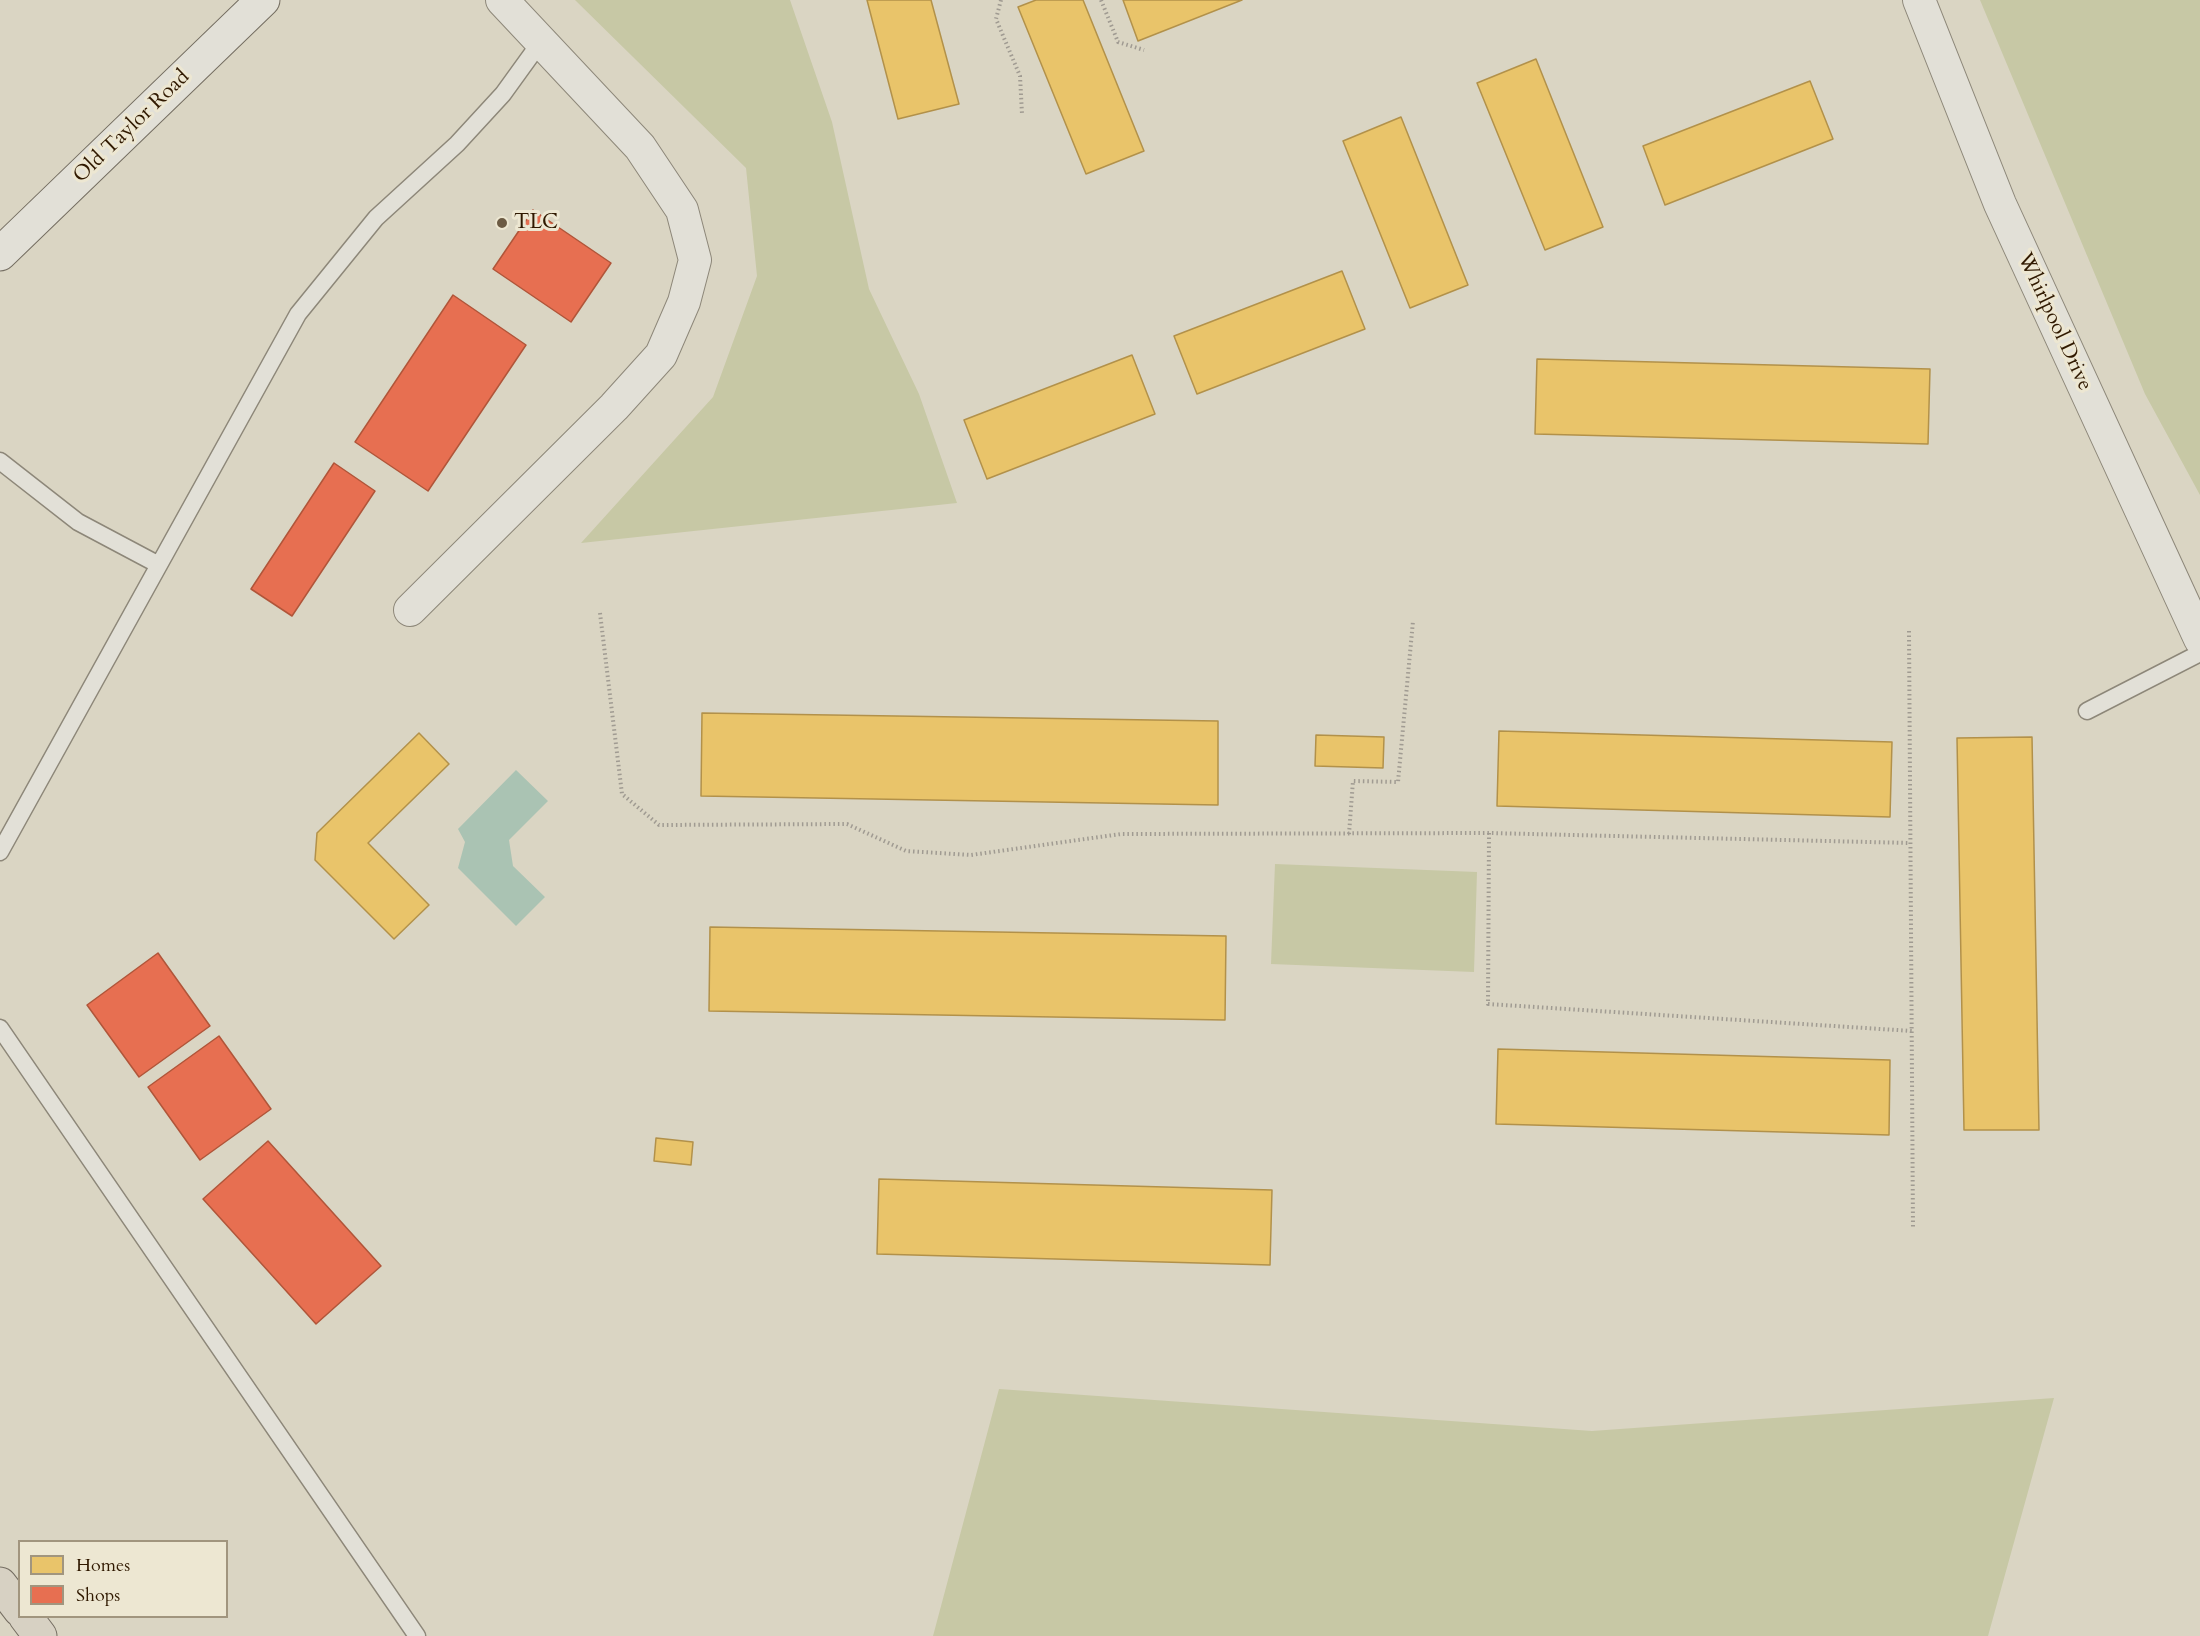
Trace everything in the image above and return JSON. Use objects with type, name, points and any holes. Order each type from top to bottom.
[{"type":"highway","points":[[0,1584],[18,1607]]},
{"type":"highway","points":[[26,1618],[40,1636]]},
{"type":"street","name":"Old Taylor Road","points":[[0,254],[263,0]]},
{"type":"street","points":[[410,610],[614,407],[661,355],[684,302],[695,260],[682,210],[640,147],[502,0]]},
{"type":"street","name":"Whirlpool Drive","points":[[1919,0],[2000,204],[2200,639]]},
{"type":"lane","points":[[0,852],[298,314],[376,218],[457,144],[503,94],[542,40]]},
{"type":"lane","points":[[0,461],[78,522],[159,565]]},
{"type":"lane","points":[[2087,711],[2200,653]]},
{"type":"lane","points":[[0,1028],[417,1636]]},
{"type":"path","points":[[1001,0],[996,19],[1020,76],[1022,114]]},
{"type":"path","points":[[1101,0],[1118,42],[1144,50]]},
{"type":"path","points":[[600,613],[622,794],[659,825],[848,824],[906,851],[971,855],[1121,834],[1489,833],[1910,843]]},
{"type":"path","points":[[1349,834],[1353,781],[1398,782],[1413,621]]},
{"type":"path","points":[[1909,631],[1913,1228]]},
{"type":"path","points":[[1489,833],[1488,1004],[1912,1031]]},
{"type":"shaded area","points":[[575,0],[790,0],[832,122],[869,289],[919,394],[957,503],[581,543],[713,397],[757,276],[746,168]]},
{"type":"shaded area","points":[[1980,0],[2200,0],[2200,495],[2145,394]]},
{"type":"shaded area","points":[[516,770],[548,801],[509,840],[513,866],[545,897],[516,926],[458,868],[465,842],[458,829]]},
{"type":"shaded area","points":[[1275,864],[1477,872],[1474,972],[1271,964]]},
{"type":"shaded area","points":[[999,1389],[1592,1431],[2054,1398],[1988,1636],[933,1636]]},
{"type":"building: Homes","points":[[867,0],[931,0],[959,104],[898,119]]},
{"type":"building: Homes","points":[[1036,0],[1083,0],[1144,151],[1086,174],[1018,7]]},
{"type":"building: Homes","points":[[1123,0],[1242,0],[1138,41]]},
{"type":"building: Homes","points":[[1536,59],[1603,227],[1545,250],[1477,83]]},
{"type":"building: Homes","points":[[1810,81],[1833,139],[1665,205],[1643,146]]},
{"type":"building: Homes","points":[[1401,117],[1468,285],[1410,308],[1343,141]]},
{"type":"building: Homes","points":[[1342,271],[1365,329],[1197,394],[1174,336]]},
{"type":"building: Homes","points":[[1132,355],[1155,414],[987,479],[964,420]]},
{"type":"building: Homes","points":[[1537,359],[1930,369],[1928,444],[1535,434]]},
{"type":"building: Homes","points":[[702,713],[1218,721],[1218,805],[701,796]]},
{"type":"building: Homes","points":[[1499,731],[1892,742],[1890,817],[1497,806]]},
{"type":"building: Homes","points":[[419,733],[449,764],[368,843],[429,905],[394,939],[315,860],[317,833]]},
{"type":"building: Homes","points":[[1316,735],[1384,737],[1383,768],[1315,766]]},
{"type":"building: Homes","points":[[2032,737],[2039,1130],[1964,1130],[1957,738]]},
{"type":"building: Homes","points":[[710,927],[1226,936],[1225,1020],[709,1011]]},
{"type":"building: Homes","points":[[1498,1049],[1890,1060],[1889,1135],[1496,1124]]},
{"type":"building: Homes","points":[[656,1138],[693,1142],[691,1165],[654,1161]]},
{"type":"building: Homes","points":[[879,1179],[1272,1190],[1270,1265],[877,1254]]},
{"type":"building: Shops","points":[[533,210],[611,263],[571,322],[493,269]]},
{"type":"building: Shops","points":[[453,295],[526,345],[428,491],[355,442]]},
{"type":"building: Shops","points":[[334,463],[375,491],[292,616],[251,589]]},
{"type":"building: Shops","points":[[158,953],[210,1026],[139,1077],[87,1005]]},
{"type":"building: Shops","points":[[219,1036],[271,1109],[200,1160],[148,1087]]},
{"type":"building: Shops","points":[[268,1141],[381,1266],[316,1324],[203,1199]]},
{"type":"place","name":"TLC","points":[[502,223]]}]
